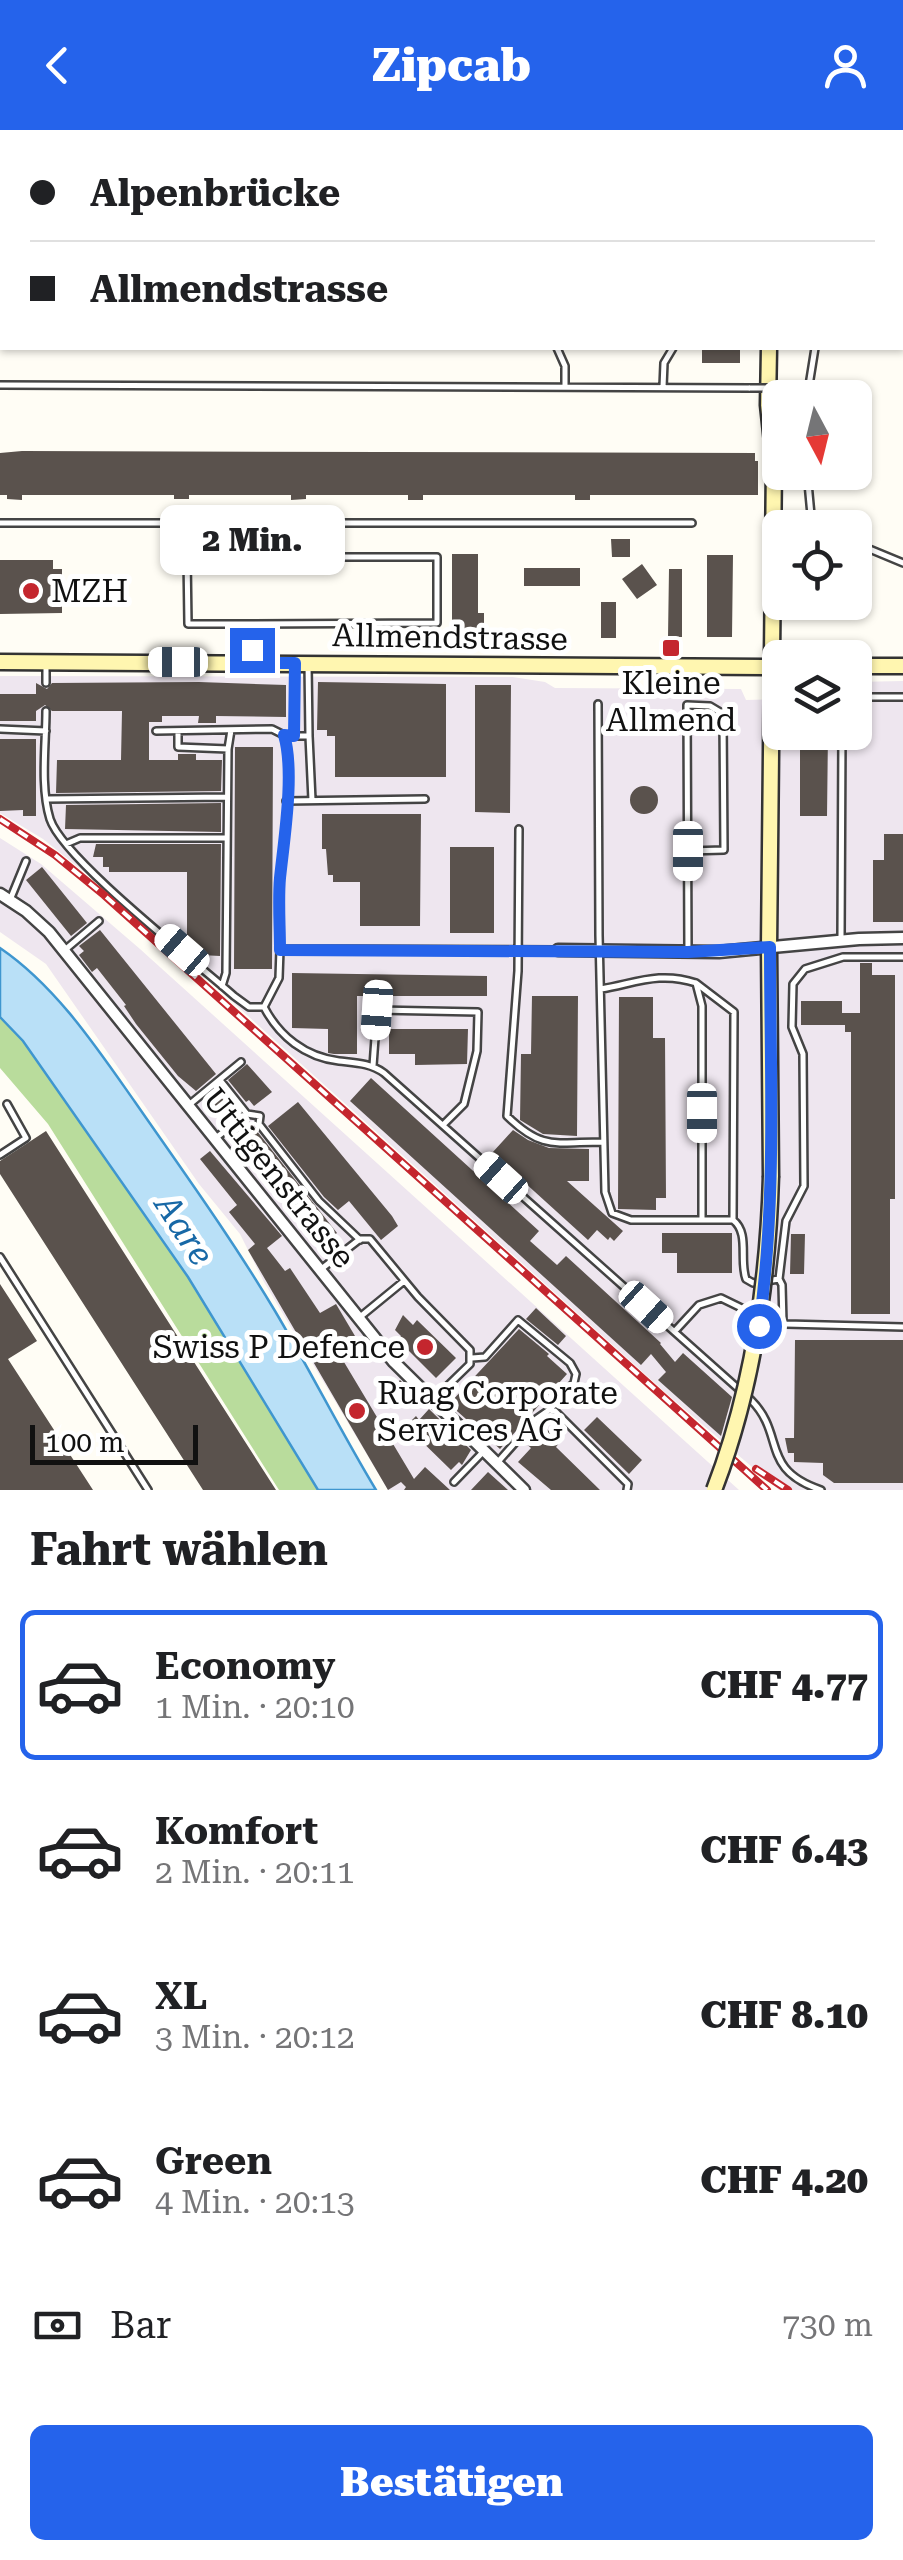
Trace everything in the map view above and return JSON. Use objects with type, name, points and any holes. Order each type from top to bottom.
[{"type":"main road","points":[[768,350],[774,461],[776,640]]},
{"type":"main road","name":"Allmendstrasse","points":[[0,662],[762,667]]},
{"type":"main road","points":[[872,666],[903,666]]},
{"type":"main road","points":[[714,1490],[739,1416],[766,1268],[771,1176],[771,750]]},
{"type":"street","name":"Uttigenstrasse","points":[[5,897],[38,921],[64,951],[394,1362],[524,1490]]},
{"type":"street","points":[[558,950],[688,952],[903,938]]},
{"type":"lane","points":[[558,350],[565,366],[565,386]]},
{"type":"lane","points":[[663,387],[664,363],[672,350]]},
{"type":"lane","points":[[809,380],[816,350]]},
{"type":"lane","points":[[0,384],[762,388]]},
{"type":"lane","points":[[0,523],[692,523]]},
{"type":"lane","points":[[872,550],[903,563]]},
{"type":"lane","points":[[437,557],[437,623],[252,624],[188,624],[187,558],[437,557]]},
{"type":"lane","points":[[252,624],[252,663]]},
{"type":"lane","points":[[46,662],[46,683]]},
{"type":"lane","points":[[301,663],[312,800]]},
{"type":"lane","points":[[294,736],[301,663]]},
{"type":"lane","points":[[872,697],[903,697]]},
{"type":"lane","points":[[598,704],[605,1192],[612,1213],[630,1220],[733,1220]]},
{"type":"lane","points":[[688,851],[724,850],[722,718],[710,706],[687,705],[688,952]]},
{"type":"lane","points":[[46,710],[50,821],[65,845],[222,986],[249,1007],[264,1007]]},
{"type":"lane","points":[[0,729],[46,730]]},
{"type":"lane","points":[[222,986],[226,973],[231,730]]},
{"type":"lane","points":[[156,731],[272,730],[284,735],[309,736]]},
{"type":"lane","points":[[178,732],[178,747],[228,748]]},
{"type":"lane","points":[[264,1007],[278,978],[280,882],[285,848],[284,735]]},
{"type":"lane","points":[[841,942],[842,750]]},
{"type":"lane","points":[[47,798],[227,798]]},
{"type":"lane","points":[[286,802],[425,798]]},
{"type":"lane","points":[[519,829],[518,950],[507,1116],[529,1137],[540,1141],[604,1142]]},
{"type":"lane","points":[[65,845],[80,838],[227,838]]},
{"type":"lane","points":[[5,897],[26,861]]},
{"type":"lane","points":[[64,951],[99,921]]},
{"type":"lane","points":[[280,950],[558,950]]},
{"type":"lane","points":[[783,1323],[780,1279],[786,1221],[804,1186],[803,1054],[792,1027],[793,984],[805,970],[843,958],[903,958]]},
{"type":"lane","points":[[601,988],[639,978],[679,978],[696,983],[734,1012],[733,1220],[742,1231],[742,1268],[746,1279],[753,1283],[780,1279]]},
{"type":"lane","points":[[696,983],[702,1006],[702,1219]]},
{"type":"lane","points":[[264,1007],[279,1032],[315,1056],[374,1066],[760,1409],[785,1470],[794,1479],[821,1490]]},
{"type":"lane","points":[[374,1066],[377,1010],[478,1012],[477,1051],[464,1104],[442,1126]]},
{"type":"lane","points":[[188,1106],[241,1062]]},
{"type":"lane","points":[[220,1080],[247,1114],[260,1116],[258,1124],[307,1186],[360,1240]]},
{"type":"lane","points":[[0,1156],[26,1138],[7,1104]]},
{"type":"lane","points":[[214,1138],[247,1114]]},
{"type":"lane","points":[[320,1270],[360,1240],[370,1239],[470,1350],[472,1358]]},
{"type":"lane","points":[[0,1257],[148,1490]]},
{"type":"lane","points":[[359,1318],[404,1280]]},
{"type":"lane","points":[[674,1332],[700,1305],[714,1298],[730,1300],[760,1317],[783,1323],[903,1326]]},
{"type":"lane","points":[[433,1400],[472,1358],[485,1357],[518,1320],[570,1363],[576,1374],[574,1384],[536,1419],[497,1464]]},
{"type":"lane","points":[[549,1410],[628,1484],[628,1490]]},
{"type":"lane","points":[[454,1482],[484,1450]]},
{"type":"shaded area","points":[[0,676],[513,677],[545,682],[555,688],[741,689],[746,700],[762,700],[762,750],[872,750],[872,682],[903,681],[903,1490],[779,1490],[668,1395],[125,905],[43,839],[0,813]]},
{"type":"shaded area","points":[[0,838],[41,864],[140,949],[739,1490],[388,1490],[264,1282],[240,1234],[199,1184],[46,964],[0,932]]},
{"type":"green space","points":[[0,1017],[23,1041],[188,1277],[318,1490],[279,1490],[48,1124],[0,1068]]},
{"type":"water","name":"Aare","points":[[0,948],[39,980],[74,1019],[189,1179],[275,1311],[376,1490],[318,1490],[188,1277],[23,1041],[0,1017]]},
{"type":"building","points":[[702,350],[740,350],[740,363],[702,363]]},
{"type":"building","points":[[0,453],[755,453],[758,495],[590,495],[590,500],[575,500],[575,495],[423,495],[423,500],[408,500],[408,495],[306,495],[306,499],[291,500],[291,495],[189,495],[189,499],[174,499],[174,495],[22,495],[22,500],[7,499],[7,495],[0,495]]},
{"type":"building","points":[[611,539],[630,539],[630,557],[612,557]]},
{"type":"building","points":[[452,554],[478,554],[478,613],[484,613],[484,637],[452,637]]},
{"type":"building","points":[[707,555],[733,555],[732,637],[707,637]]},
{"type":"building","name":"MZH","points":[[0,560],[53,560],[53,569],[62,569],[62,613],[0,614]]},
{"type":"building","points":[[642,564],[657,585],[637,599],[622,579]]},
{"type":"building","points":[[524,568],[580,568],[580,586],[524,586]]},
{"type":"building","points":[[669,569],[682,569],[682,637],[668,637]]},
{"type":"building","points":[[601,602],[616,602],[616,638],[601,638]]},
{"type":"building","points":[[318,682],[446,684],[446,777],[335,777],[335,736],[327,736],[327,730],[317,730]]},
{"type":"building","points":[[36,683],[47,689],[52,683],[286,685],[286,717],[216,716],[216,723],[198,723],[199,716],[162,716],[162,722],[149,722],[149,760],[178,760],[178,754],[196,754],[196,760],[222,760],[221,791],[56,793],[57,760],[121,760],[122,711],[52,711],[45,705],[36,711],[36,721],[0,721],[0,694],[36,694]]},
{"type":"building","points":[[475,685],[511,685],[510,813],[475,812]]},
{"type":"building","points":[[0,739],[36,739],[36,816],[23,816],[23,810],[0,811]]},
{"type":"building","points":[[235,747],[273,747],[272,969],[234,969]]},
{"type":"building","points":[[800,750],[828,750],[827,816],[800,816]]},
{"type":"building","points":[[644,786],[654,790],[658,800],[654,810],[644,814],[634,810],[630,800],[634,790]]},
{"type":"building","points":[[221,803],[221,832],[65,829],[66,805]]},
{"type":"building","points":[[322,814],[421,814],[420,926],[360,926],[360,882],[333,882],[333,875],[328,875],[326,849],[322,849]]},
{"type":"building","points":[[884,834],[903,834],[903,922],[873,922],[873,860],[884,860]]},
{"type":"building","points":[[96,844],[221,844],[220,956],[201,955],[200,946],[187,946],[187,872],[109,872],[109,867],[103,867],[103,857],[93,857]]},
{"type":"building","points":[[450,847],[494,847],[494,933],[450,933]]},
{"type":"building","points":[[42,867],[87,923],[71,936],[26,880]]},
{"type":"building","points":[[100,930],[216,1074],[196,1091],[178,1076],[136,1024],[97,968],[92,972],[79,955],[84,951],[79,946]]},
{"type":"building","points":[[860,963],[872,963],[872,975],[895,975],[895,1199],[890,1199],[890,1314],[851,1314],[851,1032],[845,1032],[845,1025],[801,1025],[801,1001],[842,1001],[842,1013],[860,1013]]},
{"type":"building","points":[[292,973],[487,976],[487,996],[357,996],[357,1054],[334,1054],[328,1053],[328,1029],[292,1028]]},
{"type":"building","points":[[532,996],[578,996],[577,1136],[543,1134],[520,1120],[521,1054],[531,1054]]},
{"type":"building","points":[[619,997],[653,997],[653,1038],[665,1038],[666,1198],[656,1198],[656,1210],[618,1209]]},
{"type":"building","points":[[389,1029],[468,1029],[467,1064],[415,1065],[415,1054],[389,1054]]},
{"type":"building","points":[[247,1064],[272,1092],[254,1106],[228,1080]]},
{"type":"building","points":[[371,1078],[539,1231],[530,1241],[557,1265],[566,1256],[661,1343],[675,1362],[683,1353],[732,1397],[721,1436],[658,1380],[666,1372],[651,1354],[641,1365],[350,1101]]},
{"type":"building","points":[[219,1088],[236,1110],[223,1120],[204,1101]]},
{"type":"building","points":[[298,1102],[392,1216],[398,1226],[381,1240],[349,1201],[338,1210],[324,1197],[268,1126]]},
{"type":"building","points":[[249,1121],[337,1233],[320,1246],[232,1134]]},
{"type":"building","points":[[513,1130],[549,1148],[589,1149],[589,1181],[567,1181],[623,1231],[614,1241],[597,1230],[588,1240],[492,1153]]},
{"type":"building","points":[[46,1131],[276,1490],[203,1490],[0,1174],[0,1161]]},
{"type":"building","points":[[210,1151],[282,1236],[267,1248],[285,1271],[290,1268],[320,1313],[336,1304],[355,1336],[335,1347],[414,1479],[425,1467],[450,1490],[404,1490],[401,1482],[388,1490],[248,1250],[255,1244],[229,1212],[237,1205],[200,1159]]},
{"type":"building","points":[[662,1233],[732,1233],[732,1273],[677,1273],[677,1253],[662,1253]]},
{"type":"building","points":[[791,1234],[805,1234],[804,1274],[790,1274]]},
{"type":"building","points":[[0,1284],[37,1341],[8,1359],[93,1490],[0,1490]]},
{"type":"building","points":[[536,1308],[566,1336],[558,1345],[526,1319]]},
{"type":"building","points":[[403,1315],[413,1325],[417,1320],[456,1358],[436,1378],[398,1340],[401,1336],[395,1330]]},
{"type":"building","points":[[519,1329],[567,1374],[500,1449],[449,1404]]},
{"type":"building","points":[[795,1340],[903,1340],[903,1483],[834,1483],[823,1475],[823,1463],[794,1462],[794,1453],[788,1453],[785,1438],[794,1438]]},
{"type":"building","points":[[400,1380],[412,1392],[397,1407],[385,1395]]},
{"type":"building","points":[[429,1409],[471,1450],[462,1465],[459,1462],[451,1470],[409,1429],[408,1424],[416,1416],[419,1420]]},
{"type":"building","points":[[597,1417],[642,1460],[629,1474],[584,1430]]},
{"type":"building","points":[[541,1423],[560,1442],[556,1447],[600,1490],[551,1490],[518,1462],[531,1448],[524,1442]]},
{"type":"building","points":[[488,1472],[508,1490],[471,1490]]},
{"type":"railway","points":[[0,819],[55,855],[104,895],[767,1490]]},
{"type":"railway","points":[[756,1469],[788,1490]]},
{"type":"place","name":"MZH","points":[[31,591]]},
{"type":"place","name":"Kleine Allmend","points":[[671,648]]},
{"type":"place","name":"Swiss P Defence","points":[[425,1347]]},
{"type":"place","name":"Ruag Corporate Services AG","points":[[357,1411]]},
{"type":"route","points":[[252,650],[252,663],[295,663],[294,736],[284,735],[286,802],[280,950],[688,952],[770,947],[771,1176],[759,1326]]}]
